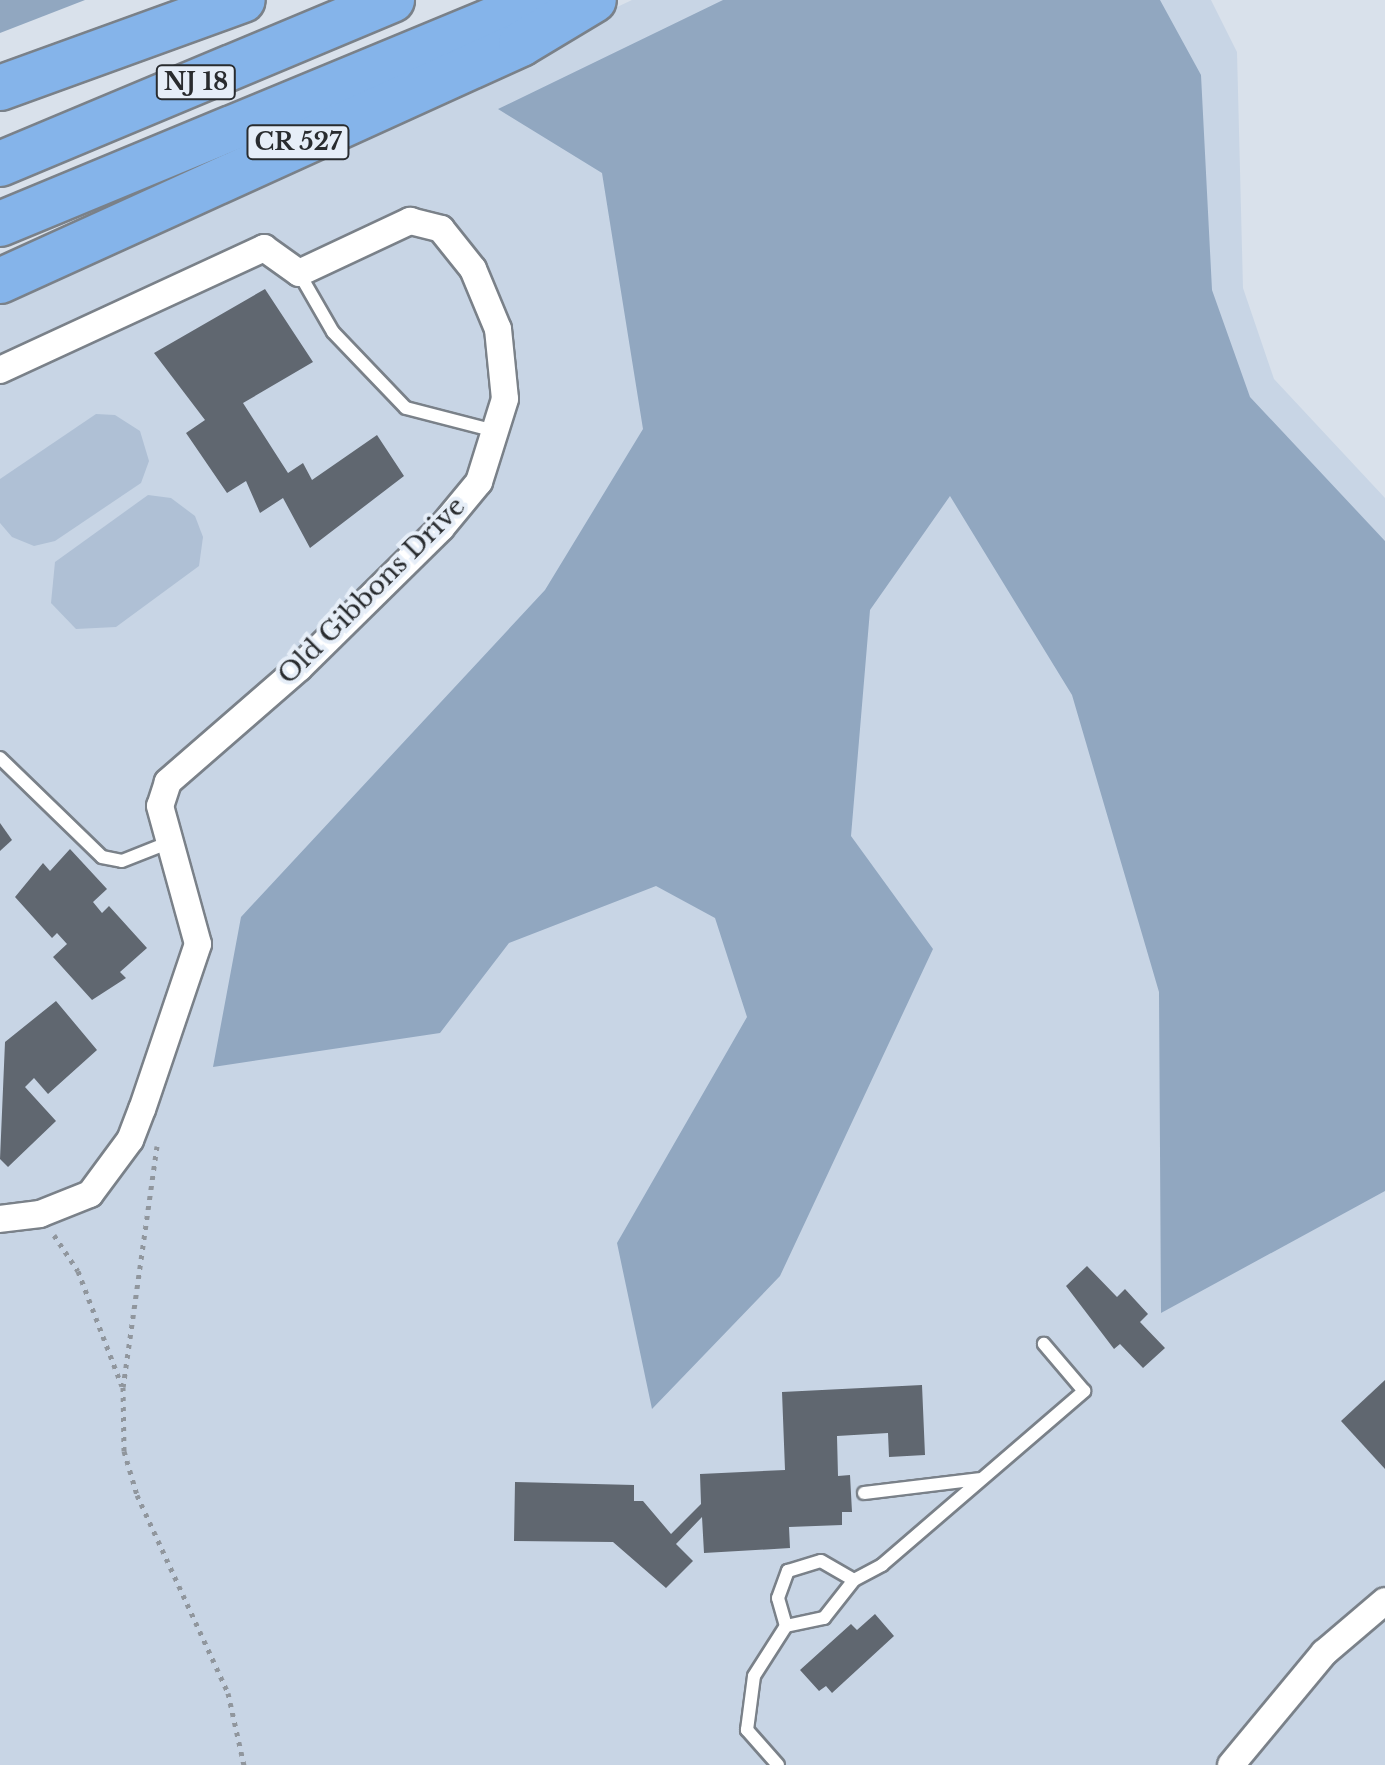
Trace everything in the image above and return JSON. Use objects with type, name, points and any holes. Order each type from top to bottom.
[{"type":"highway","points":[[0,88],[243,0]]},
{"type":"highway","name":"NJ 18","points":[[0,164],[392,0]]},
{"type":"highway","name":"NJ 18","points":[[0,224],[541,0]]},
{"type":"highway","name":"CR 527","points":[[0,281],[521,44],[594,0]]},
{"type":"street","name":"Old Gibbons Drive","points":[[0,1219],[40,1214],[90,1194],[130,1140],[158,1068],[198,944],[160,806],[168,782],[299,668],[441,528],[479,482],[505,399],[498,329],[473,269],[441,229],[410,221],[299,273]]},
{"type":"street","points":[[0,370],[264,248],[299,273]]},
{"type":"street","points":[[1231,1765],[1324,1653],[1385,1601]]},
{"type":"lane","points":[[299,273],[333,332],[406,408],[495,431]]},
{"type":"lane","points":[[0,758],[102,857],[122,861],[170,842]]},
{"type":"lane","points":[[786,1626],[824,1618],[854,1580],[882,1565],[1084,1391],[1044,1344]]},
{"type":"lane","points":[[864,1493],[979,1479]]},
{"type":"lane","points":[[778,1765],[747,1730],[745,1701],[786,1626],[778,1598],[788,1571],[821,1561],[854,1580]]},
{"type":"path","points":[[160,1153],[141,1230],[123,1387],[124,1451],[137,1495],[228,1693],[244,1765]]},
{"type":"path","points":[[40,1214],[78,1271],[123,1387]]},
{"type":"shaded area","points":[[0,0],[85,0],[0,33]]},
{"type":"shaded area","points":[[632,0],[1211,0],[1237,52],[1243,288],[1274,379],[1385,498],[1385,1765],[0,1765],[0,296]]},
{"type":"shaded area","points":[[723,0],[1160,0],[1201,75],[1212,290],[1250,397],[1385,541],[1385,1191],[1161,1313],[1159,992],[1072,695],[950,496],[870,610],[851,836],[933,949],[780,1276],[652,1409],[617,1243],[747,1017],[715,918],[656,886],[509,943],[440,1033],[213,1067],[241,917],[545,590],[643,429],[602,173],[498,109]]},
{"type":"shaded area","points":[[96,414],[115,415],[140,431],[149,461],[141,483],[55,541],[34,546],[12,537],[0,523],[0,479]]},
{"type":"shaded area","points":[[148,495],[171,498],[195,516],[203,537],[199,566],[116,627],[76,629],[51,603],[55,562]]},
{"type":"building","points":[[265,289],[313,362],[243,403],[288,473],[303,463],[312,480],[377,435],[404,476],[310,548],[283,498],[260,513],[246,481],[227,493],[186,433],[205,420],[154,353]]},
{"type":"building","points":[[0,823],[12,840],[0,851]]},
{"type":"building","points":[[70,849],[107,889],[93,902],[102,913],[109,906],[147,948],[120,972],[126,978],[92,1000],[53,957],[67,944],[57,933],[52,938],[15,897],[43,863],[50,871]]},
{"type":"building","points":[[56,1001],[97,1050],[48,1094],[34,1078],[25,1087],[56,1121],[8,1167],[0,1159],[5,1042]]},
{"type":"building","points":[[1087,1266],[1117,1297],[1125,1289],[1148,1314],[1140,1322],[1165,1348],[1143,1368],[1120,1344],[1114,1349],[1066,1286]]},
{"type":"building","points":[[1385,1380],[1385,1469],[1341,1421]]},
{"type":"building","points":[[922,1385],[925,1455],[889,1457],[888,1433],[837,1436],[838,1476],[850,1475],[852,1512],[842,1512],[842,1525],[789,1527],[790,1548],[704,1553],[702,1517],[676,1544],[693,1561],[666,1588],[613,1542],[514,1541],[515,1482],[634,1485],[634,1501],[643,1501],[671,1534],[701,1504],[700,1474],[785,1470],[782,1392]]},
{"type":"building","points":[[875,1614],[894,1636],[832,1693],[826,1686],[819,1691],[800,1670],[851,1624],[857,1630]]}]
